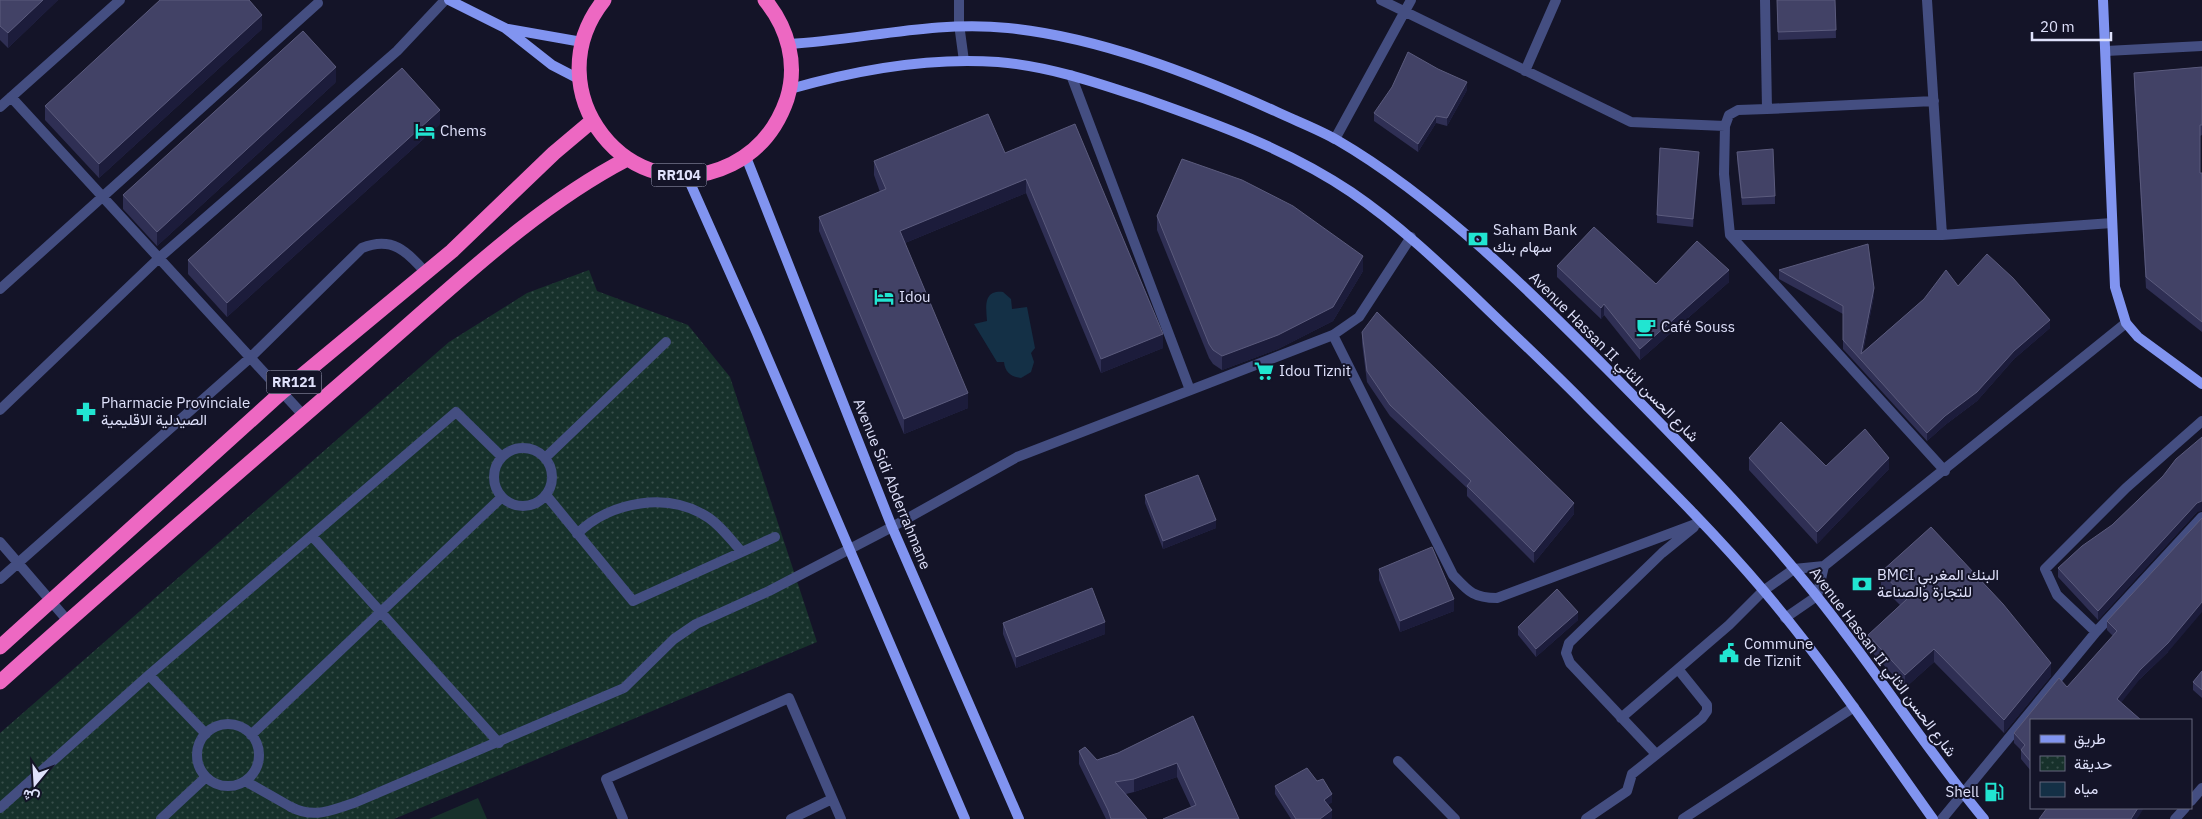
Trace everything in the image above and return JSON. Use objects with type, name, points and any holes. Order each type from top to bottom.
[{"type":"highway","name":"RR104","points":[[604,0],[588,26],[582,42],[579,79],[586,108],[592,121],[607,142],[627,159],[655,172],[687,176],[718,171],[746,157],[767,138],[782,115],[790,89],[792,66],[789,44],[782,26],[766,0]]},
{"type":"highway","name":"RR121","points":[[0,647],[282,392],[426,273],[554,152],[592,121]]},
{"type":"highway","name":"RR121","points":[[0,682],[304,416],[543,212],[597,174],[627,159]]},
{"type":"main road","points":[[447,0],[505,28],[552,65],[579,79]]},
{"type":"main road","points":[[2104,0],[2115,286],[2126,323],[2138,337],[2200,380]]},
{"type":"main road","name":"Avenue Hassan II شارع الحسن الثاني","points":[[789,44],[821,42],[959,24],[1049,34],[1106,47],[1234,93],[1335,139],[1377,166],[1430,206],[1487,254],[1570,331],[1686,449],[1817,596],[1963,794],[1984,819]]},
{"type":"main road","points":[[505,28],[582,42]]},
{"type":"main road","points":[[790,89],[835,76],[964,61],[1029,66],[1071,75],[1190,115],[1277,150],[1350,192],[1411,237],[1555,373],[1701,522],[1764,590],[1786,618],[1854,707],[1933,819]]},
{"type":"main road","name":"Avenue Sidi Abderrahmane","points":[[746,157],[892,528],[1019,819]]},
{"type":"main road","points":[[687,176],[966,819]]},
{"type":"street","points":[[0,107],[120,0]]},
{"type":"street","points":[[0,410],[160,258],[397,51],[447,0]]},
{"type":"street","points":[[959,0],[959,24],[964,61]]},
{"type":"street","points":[[1381,0],[1631,122],[1724,126]]},
{"type":"street","points":[[1335,139],[1411,0]]},
{"type":"street","points":[[1525,71],[1556,0]]},
{"type":"street","points":[[1765,0],[1767,109]]},
{"type":"street","points":[[1927,0],[1942,235]]},
{"type":"street","points":[[0,289],[104,198],[317,1]]},
{"type":"street","points":[[2106,51],[2202,46]]},
{"type":"street","points":[[1071,75],[1190,390]]},
{"type":"street","points":[[12,97],[304,416]]},
{"type":"street","points":[[1934,101],[1738,110],[1729,115],[1724,126],[1724,174],[1730,235],[1945,471]]},
{"type":"street","points":[[1730,235],[1942,235],[2112,223]]},
{"type":"street","points":[[246,781],[291,807],[308,814],[330,811],[354,803],[624,688],[674,639],[696,624],[769,591],[849,548],[892,528],[1017,457],[1333,335],[1359,317],[1411,237]]},
{"type":"street","points":[[0,579],[251,357],[362,248],[375,243],[391,245],[408,253],[426,273]]},
{"type":"street","points":[[1621,718],[1728,625],[1764,590],[1794,569],[1824,566],[1945,471],[2126,323]]},
{"type":"street","points":[[1333,335],[1453,575],[1470,592],[1481,598],[1497,598],[1701,522]]},
{"type":"street","points":[[544,458],[666,342]]},
{"type":"street","points":[[0,808],[149,675],[456,412],[502,457]]},
{"type":"street","points":[[2096,632],[2057,595],[2045,569],[2126,488],[2202,421]]},
{"type":"street","points":[[517,449],[527,449],[537,452],[544,458],[550,467],[552,477],[546,495],[530,506],[520,506],[502,497],[495,485],[494,475],[502,457],[517,449]]},
{"type":"street","points":[[546,495],[633,602],[775,537]]},
{"type":"street","points":[[251,735],[502,497]]},
{"type":"street","points":[[577,534],[590,520],[623,506],[655,502],[687,508],[707,517],[719,526],[741,552]]},
{"type":"street","points":[[1942,819],[2096,632],[2202,517]]},
{"type":"street","points":[[1656,754],[1570,663],[1566,653],[1569,643],[1662,553],[1701,522]]},
{"type":"street","points":[[312,536],[499,742]]},
{"type":"street","points":[[0,542],[68,621]]},
{"type":"street","points":[[1786,618],[1817,596],[1824,566]]},
{"type":"street","points":[[1586,819],[1627,790],[1632,774],[1702,718],[1707,711],[1707,705],[1678,669]]},
{"type":"street","points":[[149,675],[206,734]]},
{"type":"street","points":[[623,819],[606,779],[789,698],[841,819]]},
{"type":"street","points":[[1683,819],[1854,707]]},
{"type":"street","points":[[222,725],[233,725],[251,735],[257,744],[258,765],[246,781],[225,786],[215,783],[206,776],[199,764],[198,753],[206,734],[222,725]]},
{"type":"street","points":[[1398,761],[1455,819]]},
{"type":"street","points":[[161,819],[206,776]]},
{"type":"street","points":[[2192,800],[2202,788]]},
{"type":"street","points":[[791,819],[832,799]]},
{"type":"street","points":[[2175,819],[2184,809]]},
{"type":"green space","points":[[589,270],[597,291],[688,325],[730,377],[817,642],[394,819],[0,819],[0,733],[449,342],[527,293]]},
{"type":"green space","points":[[478,798],[487,819],[429,819]]},
{"type":"water","points":[[1003,292],[1011,299],[1012,309],[1027,307],[1035,348],[1031,353],[1034,362],[1031,372],[1021,378],[1009,373],[1004,362],[997,362],[974,324],[987,321],[987,300],[992,294]]},
{"type":"building","points":[[0,0],[43,0],[8,33],[0,26]]},
{"type":"building","points":[[160,0],[249,0],[262,15],[99,164],[45,106]]},
{"type":"building","points":[[1777,0],[1835,0],[1836,30],[1778,32]]},
{"type":"building","points":[[303,31],[336,67],[157,232],[123,195]]},
{"type":"building","points":[[1408,52],[1438,69],[1467,82],[1447,118],[1436,116],[1418,144],[1374,113],[1392,87]]},
{"type":"building","points":[[2202,67],[2200,173],[2202,173],[2202,322],[2146,277],[2134,73]]},
{"type":"building","points":[[402,68],[440,110],[227,303],[188,260]]},
{"type":"building","name":"Idou","points":[[988,114],[1005,153],[1075,124],[1163,334],[1101,359],[1026,179],[900,231],[968,393],[904,419],[819,217],[886,189],[874,161]]},
{"type":"building","points":[[1660,148],[1699,152],[1693,219],[1657,215]]},
{"type":"building","points":[[1773,149],[1775,196],[1742,198],[1737,152]]},
{"type":"building","points":[[1182,159],[1242,180],[1293,206],[1363,256],[1333,307],[1278,335],[1222,356],[1213,350],[1157,216]]},
{"type":"building","points":[[1594,227],[1656,284],[1697,241],[1729,270],[1640,349],[1604,304],[1601,308],[1557,266]]},
{"type":"building","points":[[1868,244],[1874,288],[1861,354],[1924,299],[1946,270],[1958,286],[1987,254],[2013,278],[2050,320],[2014,351],[1977,392],[1945,416],[1927,433],[1843,340],[1843,306],[1779,270]]},
{"type":"building","points":[[1377,312],[1574,503],[1534,552],[1467,486],[1471,481],[1390,405],[1367,371],[1362,332]]},
{"type":"building","points":[[1781,422],[1826,466],[1865,429],[1889,458],[1817,532],[1749,458]]},
{"type":"building","points":[[2202,437],[2202,501],[2197,503],[2098,611],[2058,568],[2082,546],[2112,525],[2163,476],[2176,459]]},
{"type":"building","points":[[1198,475],[1216,520],[1163,541],[1145,495]]},
{"type":"building","points":[[2202,518],[2202,602],[2168,643],[2140,670],[2117,699],[2140,719],[2030,719],[2030,761],[2021,750],[2025,745],[2014,733],[2059,678],[2067,687],[2117,631],[2107,621]]},
{"type":"building","points":[[1931,527],[2003,604],[2051,663],[2004,720],[1934,649],[1905,675],[1868,635],[1907,599],[1881,572]]},
{"type":"building","points":[[1432,547],[1454,599],[1400,621],[1379,569]]},
{"type":"building","points":[[1092,588],[1105,622],[1016,657],[1003,623]]},
{"type":"building","points":[[1557,589],[1578,612],[1536,649],[1518,627]]},
{"type":"building","points":[[2202,671],[2202,690],[2193,682]]},
{"type":"building","points":[[1193,716],[1239,819],[1163,819],[1196,805],[1177,763],[1134,779],[1115,782],[1147,819],[1111,819],[1079,751],[1085,747],[1097,760],[1118,753]]},
{"type":"building","points":[[1307,768],[1317,781],[1323,779],[1332,794],[1324,800],[1332,810],[1320,819],[1296,819],[1275,786]]},
{"type":"building","points":[[2046,809],[2137,809],[2131,819],[2039,819]]},
{"type":"place","name":"Chems","points":[[425,131]]},
{"type":"place","name":"Saham Bank سهام بنك","points":[[1478,239]]},
{"type":"place","name":"Idou","points":[[884,297]]},
{"type":"place","name":"Café Souss","points":[[1646,327]]},
{"type":"place","name":"Idou Tiznit","points":[[1264,371]]},
{"type":"place","name":"Pharmacie Provinciale الصيدلية الاقليمية","points":[[86,412]]},
{"type":"place","name":"BMCI البنك المغربي للتجارة والصناعة","points":[[1862,584]]},
{"type":"place","name":"Commune de Tiznit","points":[[1729,653]]},
{"type":"place","name":"Shell","points":[[1994,792]]}]
